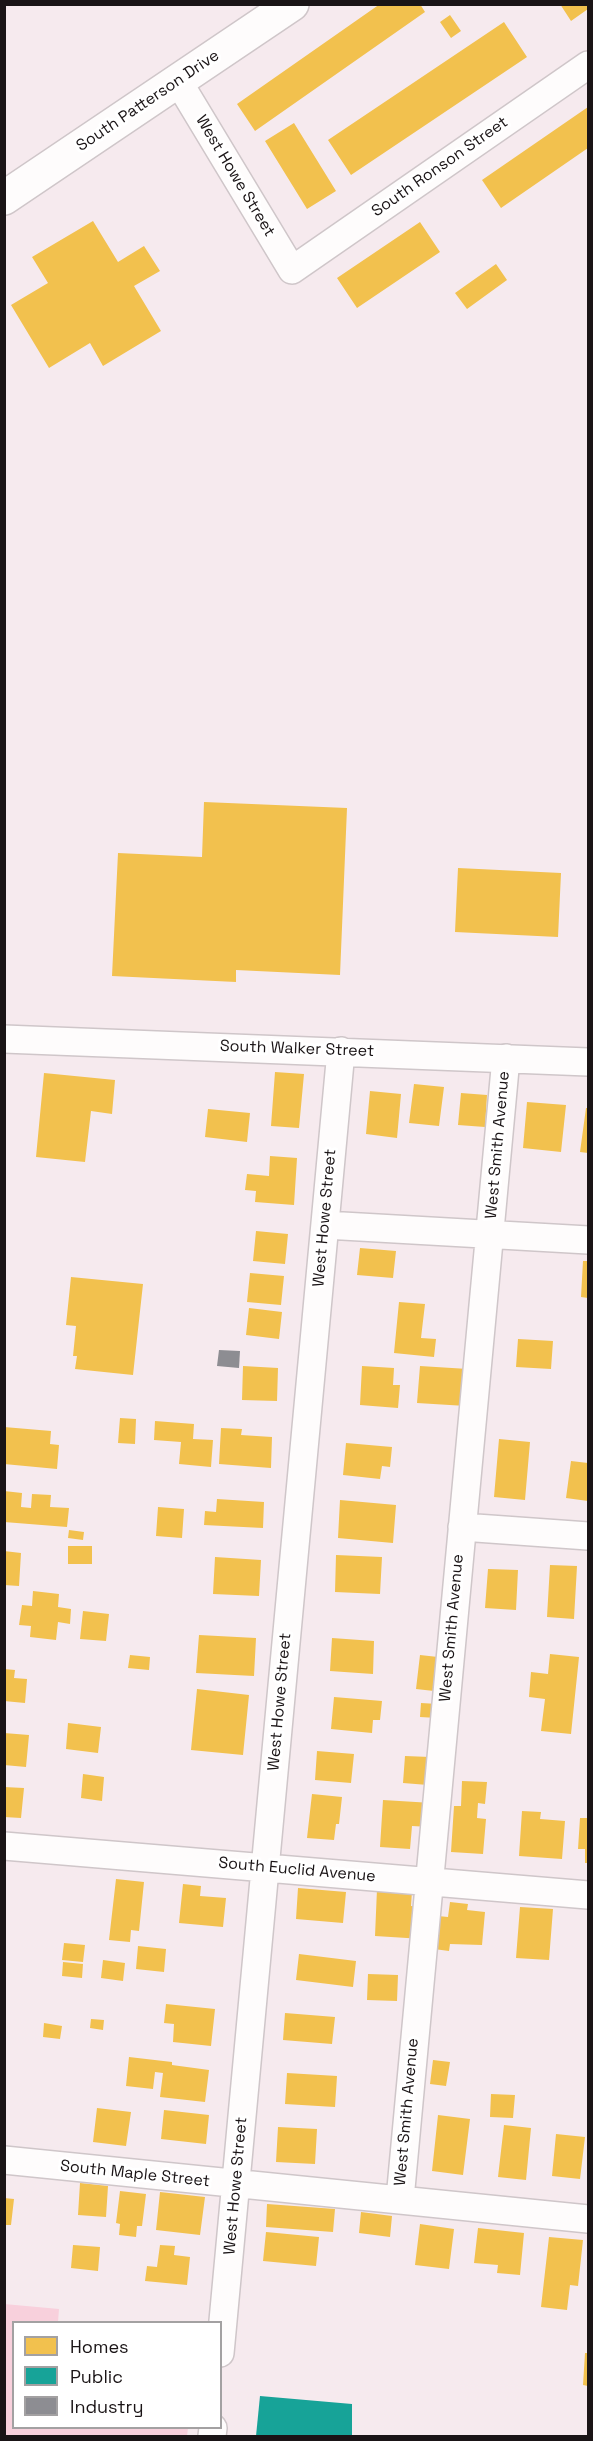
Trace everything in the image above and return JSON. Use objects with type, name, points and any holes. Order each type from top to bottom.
[{"type":"main road","name":"South Patterson Drive","points":[[4,198],[292,4]]},
{"type":"street","name":"South Ronson Street","points":[[292,270],[588,65]]},
{"type":"street","name":"West Howe Street","points":[[178,81],[292,270]]},
{"type":"street","name":"South Walker Street","points":[[4,1039],[588,1062]]},
{"type":"street","name":"West Howe Street","points":[[222,2333],[341,1051]]},
{"type":"street","name":"West Smith Avenue","points":[[400,2199],[506,1058]]},
{"type":"street","points":[[325,1224],[588,1240]]},
{"type":"street","points":[[462,1527],[588,1536]]},
{"type":"street","name":"South Euclid Avenue","points":[[4,1846],[588,1895]]},
{"type":"street","name":"South Maple Street","points":[[4,2160],[588,2219]]},
{"type":"shaded area","points":[[4,2304],[59,2309],[58,2321],[12,2321],[12,2429],[188,2429],[187,2436],[5,2436]]},
{"type":"building: Homes","points":[[380,4],[420,4],[425,12],[255,131],[237,104]]},
{"type":"building: Homes","points":[[560,4],[588,4],[588,9],[571,21]]},
{"type":"building: Homes","points":[[450,15],[461,31],[451,38],[440,22]]},
{"type":"building: Homes","points":[[504,22],[527,57],[351,175],[328,140]]},
{"type":"building: Homes","points":[[588,107],[588,148],[501,208],[482,180]]},
{"type":"building: Homes","points":[[294,123],[336,191],[307,209],[265,141]]},
{"type":"building: Homes","points":[[93,221],[118,262],[144,246],[160,271],[134,286],[161,331],[103,366],[90,343],[49,368],[11,305],[48,283],[32,257]]},
{"type":"building: Homes","points":[[420,222],[440,252],[357,308],[337,278]]},
{"type":"building: Homes","points":[[496,264],[507,280],[467,309],[455,293]]},
{"type":"building: Homes","points":[[204,802],[347,808],[340,975],[236,970],[236,982],[112,976],[118,853],[202,857]]},
{"type":"building: Homes","points":[[458,868],[561,873],[558,937],[455,932]]},
{"type":"building: Homes","points":[[275,1072],[304,1074],[299,1128],[271,1126]]},
{"type":"building: Homes","points":[[44,1073],[115,1080],[112,1114],[91,1111],[85,1162],[36,1157]]},
{"type":"building: Homes","points":[[414,1084],[444,1087],[439,1126],[409,1123]]},
{"type":"building: Homes","points":[[370,1091],[401,1094],[397,1138],[366,1134]]},
{"type":"building: Homes","points":[[461,1093],[487,1095],[485,1127],[458,1125]]},
{"type":"building: Homes","points":[[527,1102],[566,1105],[561,1152],[523,1148]]},
{"type":"building: Homes","points":[[586,1108],[588,1108],[588,1153],[580,1152]]},
{"type":"building: Homes","points":[[208,1109],[250,1113],[247,1142],[205,1137]]},
{"type":"building: Homes","points":[[270,1156],[297,1158],[294,1205],[255,1202],[256,1191],[245,1190],[247,1174],[269,1176]]},
{"type":"building: Homes","points":[[256,1231],[288,1234],[285,1264],[253,1261]]},
{"type":"building: Homes","points":[[360,1248],[396,1251],[393,1278],[357,1275]]},
{"type":"building: Homes","points":[[583,1261],[588,1261],[588,1298],[581,1297]]},
{"type":"building: Homes","points":[[250,1273],[284,1276],[281,1305],[247,1302]]},
{"type":"building: Homes","points":[[71,1277],[143,1284],[133,1375],[75,1369],[77,1356],[73,1356],[76,1326],[66,1325]]},
{"type":"building: Homes","points":[[399,1302],[425,1304],[421,1338],[436,1339],[434,1357],[394,1353]]},
{"type":"building: Homes","points":[[249,1308],[282,1312],[279,1339],[246,1335]]},
{"type":"building: Homes","points":[[518,1339],[553,1341],[551,1369],[516,1367]]},
{"type":"building: Homes","points":[[243,1366],[278,1368],[277,1401],[242,1400]]},
{"type":"building: Homes","points":[[362,1366],[394,1368],[393,1385],[400,1385],[398,1408],[360,1405]]},
{"type":"building: Homes","points":[[420,1366],[468,1369],[466,1406],[417,1403]]},
{"type":"building: Homes","points":[[120,1418],[136,1419],[135,1444],[118,1443]]},
{"type":"building: Homes","points":[[155,1421],[194,1424],[193,1439],[213,1440],[211,1467],[179,1464],[181,1442],[154,1440]]},
{"type":"building: Homes","points":[[4,1427],[51,1431],[50,1444],[59,1445],[57,1469],[4,1464]]},
{"type":"building: Homes","points":[[221,1428],[242,1429],[241,1435],[272,1437],[271,1468],[219,1464]]},
{"type":"building: Homes","points":[[499,1439],[530,1442],[525,1500],[494,1497]]},
{"type":"building: Homes","points":[[346,1443],[392,1447],[390,1467],[382,1466],[380,1479],[343,1475]]},
{"type":"building: Homes","points":[[571,1461],[588,1463],[588,1501],[566,1498]]},
{"type":"building: Homes","points":[[4,1491],[22,1493],[21,1507],[31,1508],[32,1494],[51,1495],[50,1507],[69,1508],[67,1527],[4,1522]]},
{"type":"building: Homes","points":[[217,1499],[264,1502],[263,1528],[204,1525],[205,1511],[216,1512]]},
{"type":"building: Homes","points":[[340,1500],[396,1505],[393,1543],[338,1538]]},
{"type":"building: Homes","points":[[158,1507],[184,1509],[182,1538],[156,1536]]},
{"type":"building: Homes","points":[[69,1530],[84,1532],[83,1540],[68,1538]]},
{"type":"building: Homes","points":[[68,1546],[92,1546],[92,1564],[68,1564]]},
{"type":"building: Homes","points":[[4,1551],[21,1553],[19,1586],[4,1585]]},
{"type":"building: Homes","points":[[336,1555],[382,1557],[380,1594],[335,1592]]},
{"type":"building: Homes","points":[[215,1557],[261,1560],[259,1596],[213,1594]]},
{"type":"building: Homes","points":[[550,1565],[577,1566],[574,1619],[547,1617]]},
{"type":"building: Homes","points":[[488,1569],[518,1570],[516,1610],[485,1608]]},
{"type":"building: Homes","points":[[33,1591],[59,1594],[58,1607],[71,1609],[70,1624],[58,1622],[56,1640],[30,1637],[31,1626],[19,1625],[22,1605],[32,1606]]},
{"type":"building: Homes","points":[[83,1611],[109,1614],[106,1641],[80,1639]]},
{"type":"building: Homes","points":[[199,1635],[256,1638],[254,1676],[196,1673]]},
{"type":"building: Homes","points":[[332,1638],[374,1641],[373,1674],[330,1671]]},
{"type":"building: Homes","points":[[550,1654],[579,1657],[571,1734],[541,1731],[545,1699],[529,1697],[531,1672],[548,1674]]},
{"type":"building: Homes","points":[[130,1655],[150,1657],[149,1670],[128,1668]]},
{"type":"building: Homes","points":[[420,1655],[447,1658],[443,1692],[416,1689]]},
{"type":"building: Homes","points":[[4,1669],[15,1670],[14,1678],[27,1679],[25,1703],[4,1701]]},
{"type":"building: Homes","points":[[197,1689],[249,1695],[243,1755],[191,1750]]},
{"type":"building: Homes","points":[[334,1697],[382,1701],[380,1720],[373,1720],[372,1733],[331,1729]]},
{"type":"building: Homes","points":[[421,1703],[438,1704],[437,1718],[420,1717]]},
{"type":"building: Homes","points":[[68,1723],[101,1727],[98,1753],[66,1749]]},
{"type":"building: Homes","points":[[4,1733],[29,1735],[26,1767],[4,1765]]},
{"type":"building: Homes","points":[[317,1751],[354,1754],[351,1783],[315,1780]]},
{"type":"building: Homes","points":[[405,1756],[430,1757],[428,1785],[403,1783]]},
{"type":"building: Homes","points":[[83,1774],[104,1777],[102,1801],[81,1798]]},
{"type":"building: Homes","points":[[462,1781],[487,1782],[485,1804],[478,1803],[477,1818],[486,1819],[483,1854],[451,1852],[454,1806],[461,1806]]},
{"type":"building: Homes","points":[[4,1787],[24,1788],[21,1818],[4,1817]]},
{"type":"building: Homes","points":[[312,1794],[342,1797],[339,1824],[336,1824],[334,1840],[307,1838]]},
{"type":"building: Homes","points":[[383,1800],[432,1803],[430,1827],[412,1826],[410,1849],[380,1847]]},
{"type":"building: Homes","points":[[522,1811],[541,1812],[540,1819],[565,1821],[562,1859],[519,1856]]},
{"type":"building: Homes","points":[[580,1818],[588,1818],[588,1863],[585,1863],[585,1849],[578,1849]]},
{"type":"building: Homes","points":[[116,1879],[144,1882],[139,1931],[131,1930],[130,1942],[109,1940]]},
{"type":"building: Homes","points":[[183,1884],[201,1886],[200,1896],[226,1898],[223,1927],[179,1923]]},
{"type":"building: Homes","points":[[298,1888],[346,1892],[343,1923],[296,1919]]},
{"type":"building: Homes","points":[[377,1889],[412,1891],[411,1906],[425,1907],[423,1939],[375,1936]]},
{"type":"building: Homes","points":[[450,1902],[468,1904],[467,1910],[485,1912],[482,1945],[450,1944],[449,1951],[434,1949],[438,1916],[448,1917]]},
{"type":"building: Homes","points":[[520,1907],[553,1909],[549,1960],[516,1958]]},
{"type":"building: Homes","points":[[64,1943],[85,1945],[83,1962],[62,1960]]},
{"type":"building: Homes","points":[[138,1946],[166,1949],[164,1972],[136,1969]]},
{"type":"building: Homes","points":[[299,1954],[356,1961],[353,1987],[296,1980]]},
{"type":"building: Homes","points":[[103,1960],[125,1963],[123,1981],[101,1978]]},
{"type":"building: Homes","points":[[63,1962],[83,1964],[82,1978],[62,1976]]},
{"type":"building: Homes","points":[[368,1974],[398,1975],[397,2001],[367,2000]]},
{"type":"building: Homes","points":[[166,2004],[215,2009],[211,2046],[173,2042],[174,2024],[164,2023]]},
{"type":"building: Homes","points":[[285,2013],[335,2017],[332,2044],[283,2040]]},
{"type":"building: Homes","points":[[91,2019],[104,2020],[103,2030],[90,2028]]},
{"type":"building: Homes","points":[[44,2023],[62,2026],[60,2039],[43,2037]]},
{"type":"building: Homes","points":[[129,2057],[172,2062],[172,2065],[209,2070],[205,2102],[160,2097],[163,2073],[155,2072],[153,2089],[126,2086]]},
{"type":"building: Homes","points":[[433,2060],[450,2062],[446,2086],[430,2084]]},
{"type":"building: Homes","points":[[287,2073],[337,2076],[335,2107],[285,2104]]},
{"type":"building: Homes","points":[[491,2094],[515,2095],[513,2118],[490,2117]]},
{"type":"building: Homes","points":[[97,2108],[131,2112],[126,2146],[93,2142]]},
{"type":"building: Homes","points":[[164,2110],[209,2115],[206,2144],[161,2139]]},
{"type":"building: Homes","points":[[438,2115],[470,2119],[463,2175],[432,2171]]},
{"type":"building: Homes","points":[[504,2125],[531,2128],[526,2180],[498,2177]]},
{"type":"building: Homes","points":[[278,2127],[317,2129],[315,2164],[276,2162]]},
{"type":"building: Homes","points":[[556,2134],[585,2137],[580,2179],[552,2176]]},
{"type":"building: Homes","points":[[80,2183],[108,2186],[106,2217],[78,2215]]},
{"type":"building: Homes","points":[[120,2191],[146,2194],[142,2226],[137,2226],[136,2237],[119,2235],[120,2224],[116,2223]]},
{"type":"building: Homes","points":[[160,2192],[205,2197],[200,2235],[156,2230]]},
{"type":"building: Homes","points":[[4,2198],[14,2199],[11,2225],[4,2225]]},
{"type":"building: Homes","points":[[267,2204],[335,2209],[333,2232],[266,2227]]},
{"type":"building: Homes","points":[[361,2212],[392,2216],[390,2237],[359,2233]]},
{"type":"building: Homes","points":[[420,2224],[454,2229],[449,2269],[415,2265]]},
{"type":"building: Homes","points":[[478,2228],[524,2233],[520,2275],[497,2273],[498,2265],[474,2263]]},
{"type":"building: Homes","points":[[266,2232],[319,2237],[316,2266],[263,2261]]},
{"type":"building: Homes","points":[[549,2237],[583,2240],[578,2286],[570,2285],[567,2310],[541,2307]]},
{"type":"building: Homes","points":[[73,2245],[100,2247],[98,2271],[71,2268]]},
{"type":"building: Homes","points":[[160,2245],[175,2246],[174,2255],[190,2257],[187,2285],[145,2281],[147,2266],[157,2267]]},
{"type":"building: Homes","points":[[585,2353],[588,2353],[588,2386],[583,2385]]},
{"type":"building: Public","points":[[260,2396],[352,2404],[352,2436],[256,2436]]},
{"type":"building: Industry","points":[[219,1350],[240,1351],[239,1368],[217,1366]]}]
